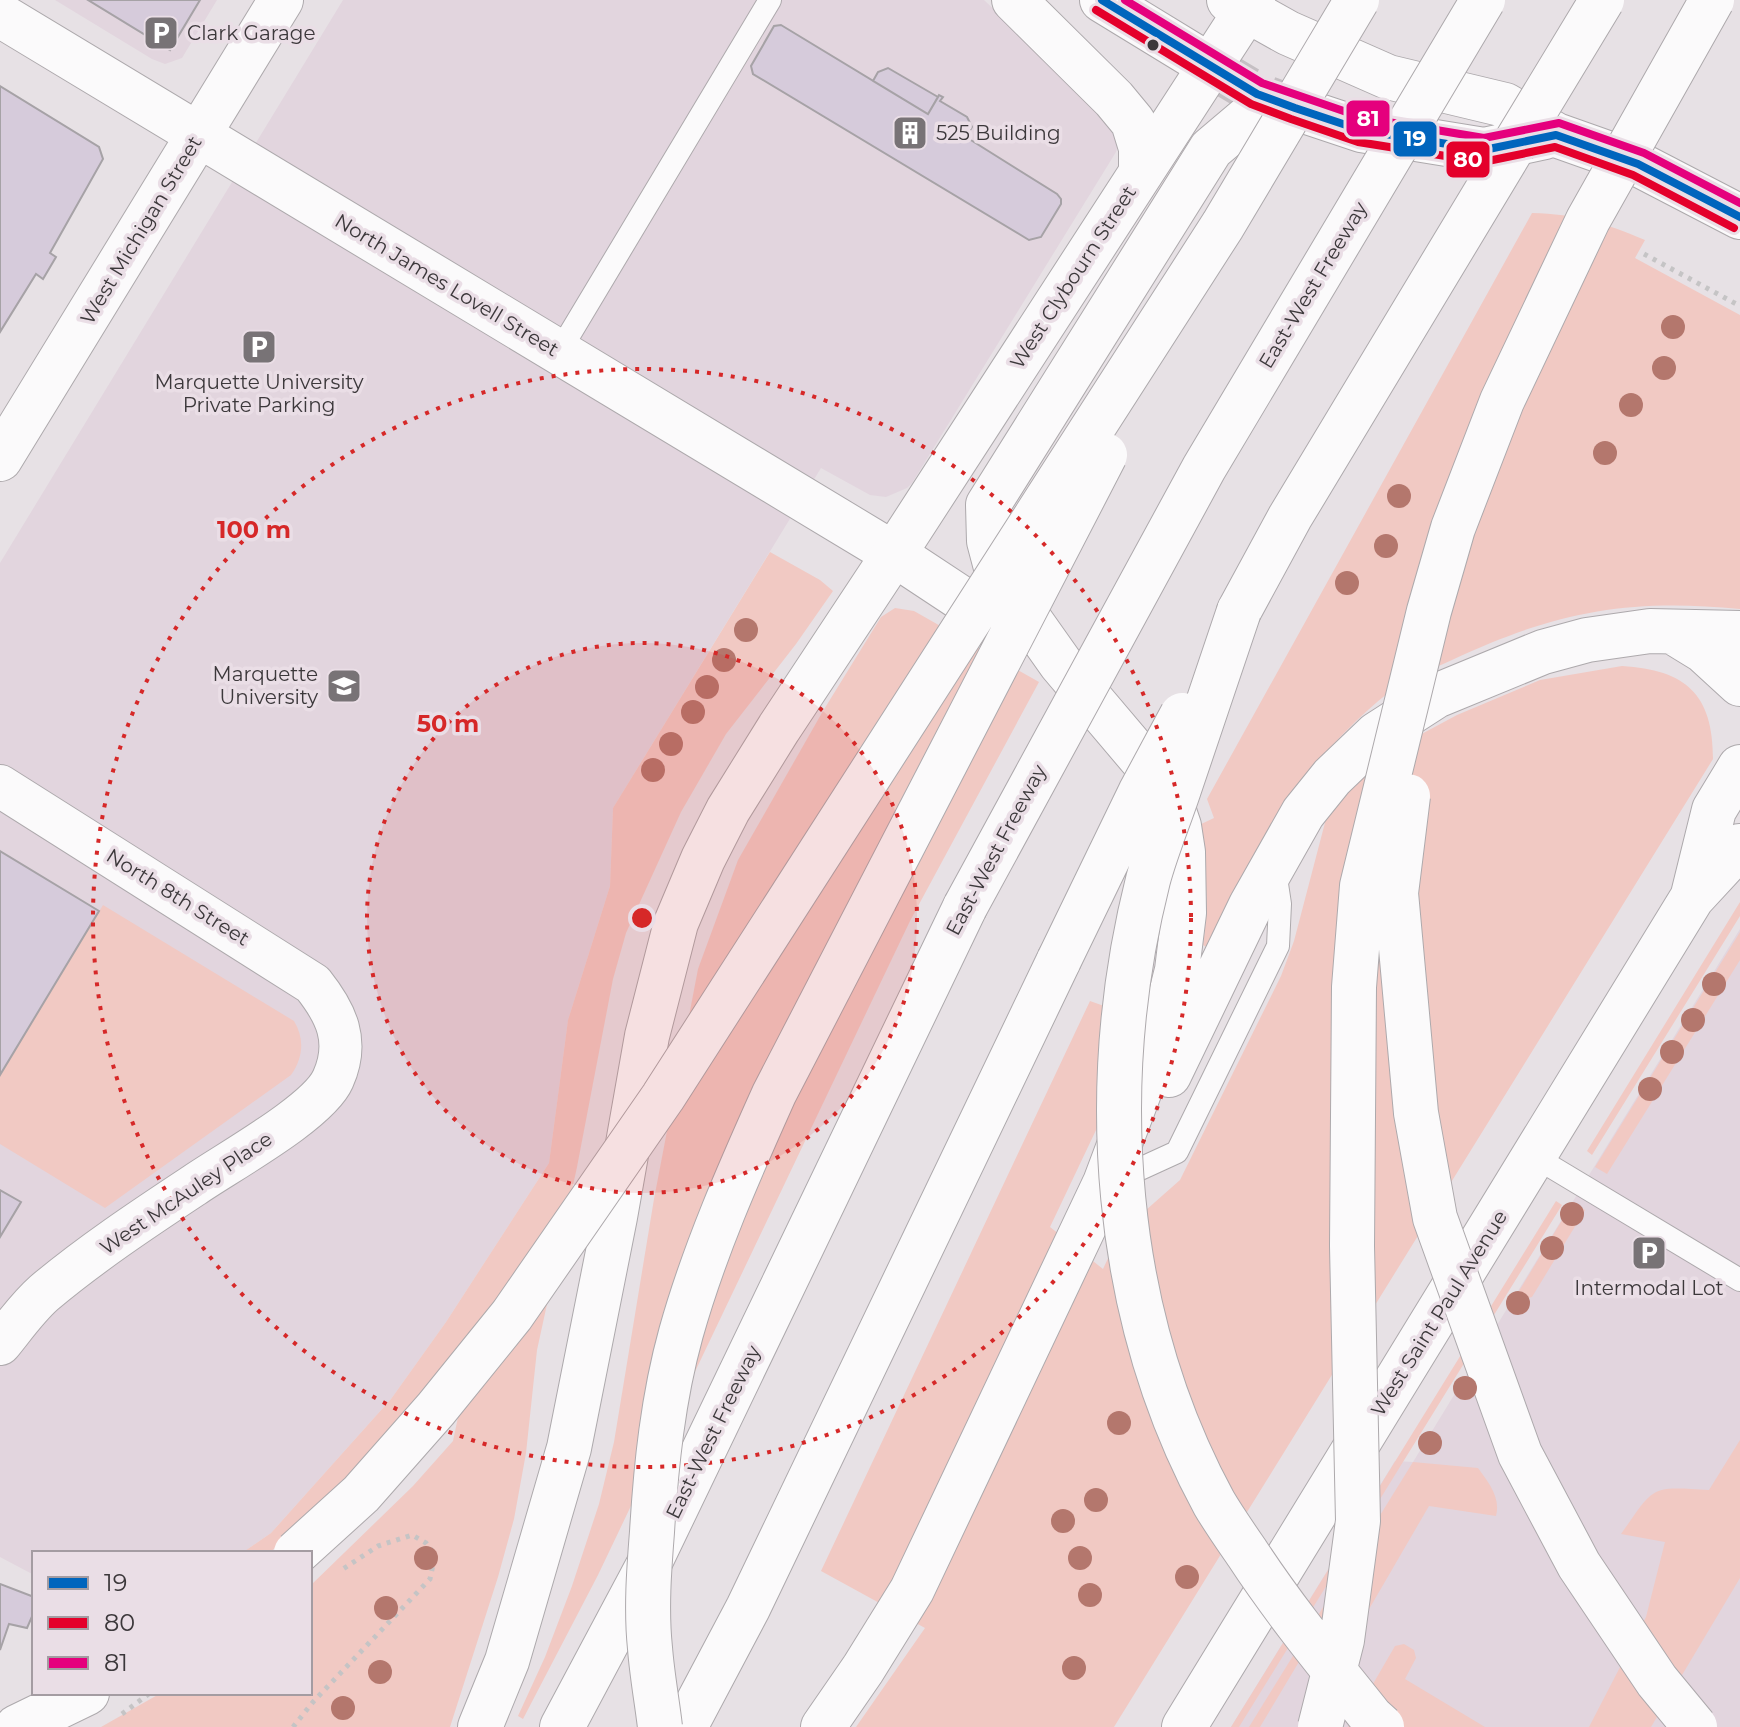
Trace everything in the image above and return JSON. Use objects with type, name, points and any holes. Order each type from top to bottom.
[{"type":"main road","name":"West Michigan Street","points":[[0,459],[281,0]]},
{"type":"main road","points":[[1014,0],[1114,99],[1133,122],[1141,148],[1141,173]]},
{"type":"main road","points":[[1102,0],[1210,66]]},
{"type":"main road","points":[[298,1551],[361,1494],[436,1409],[512,1315],[663,1097],[1223,225],[1357,0]]},
{"type":"main road","name":"East-West Freeway","points":[[562,1727],[650,1562],[965,907],[1204,468],[1483,0]]},
{"type":"main road","points":[[685,1727],[748,1608],[1140,793],[1290,517],[1602,0]]},
{"type":"main road","points":[[1320,1727],[1342,1640],[1358,1521],[1352,1246],[1354,987],[1362,886],[1429,611],[1453,528],[1502,401],[1588,220],[1712,0]]},
{"type":"main road","points":[[1243,3],[1288,33],[1388,77],[1505,105],[1556,135],[1638,164],[1740,217]]},
{"type":"main road","name":"West Clybourn Street","points":[[480,1727],[507,1661],[548,1525],[587,1365],[647,1036],[676,923],[703,859],[728,810],[779,728],[1210,66],[1243,3]]},
{"type":"main road","name":"North James Lovell Street","points":[[0,15],[894,554],[1061,664]]},
{"type":"main road","points":[[823,1727],[896,1618],[949,1515],[1105,1183],[1161,1034],[1177,970],[1184,913],[1183,852],[1179,826],[1166,788],[1061,664],[998,575],[989,541],[988,505],[1211,149],[1250,116],[1295,108],[1361,130],[1484,150],[1556,135]]},
{"type":"main road","points":[[660,1727],[650,1646],[649,1575],[654,1494],[663,1412],[681,1334],[702,1267],[774,1094],[1223,225]]},
{"type":"main road","points":[[1239,611],[1148,880],[1123,1012],[1120,1175],[1147,1332],[1178,1426],[1202,1480],[1288,1615],[1382,1727]]},
{"type":"main road","points":[[1429,611],[1396,893],[1416,1113],[1435,1218],[1520,1454],[1579,1565],[1657,1681],[1695,1727]]},
{"type":"main road","points":[[1105,1183],[1146,1121],[1251,905],[1303,813],[1332,777],[1377,734],[1436,696],[1511,663],[1557,648],[1587,640],[1650,631],[1740,633]]},
{"type":"main road","points":[[1673,632],[1704,651],[1740,684]]},
{"type":"main road","name":"West Saint Paul Avenue","points":[[1692,898],[1714,810],[1740,767]]},
{"type":"main road","name":"West Saint Paul Avenue","points":[[1184,1727],[1692,898],[1740,846]]},
{"type":"main road","points":[[17,1727],[83,1695]]},
{"type":"street","name":"North 8th Street","points":[[0,786],[313,984],[332,1007],[338,1026]]},
{"type":"street","name":"West McAuley Place","points":[[0,1344],[43,1294],[192,1186],[309,1107],[333,1080],[340,1047],[338,1026]]},
{"type":"lane","points":[[559,352],[770,0]]},
{"type":"lane","points":[[1535,1157],[1740,1280]]},
{"type":"path","points":[[1644,254],[1740,306]]},
{"type":"path","points":[[293,1727],[430,1579],[435,1555],[426,1543],[412,1535],[378,1546],[333,1576]]},
{"type":"shaded area","points":[[55,0],[217,0],[182,58],[165,64]]},
{"type":"shaded area","name":"Marquette University","points":[[343,0],[984,0],[1111,123],[1118,144],[1116,152],[912,483],[886,497],[870,495],[821,468],[613,808],[610,886],[568,1020],[549,1163],[446,1322],[391,1399],[271,1533],[245,1551],[32,1551],[32,1574],[0,1557],[0,563]]},
{"type":"shaded area","points":[[1532,213],[1590,220],[1645,240],[1635,258],[1740,315],[1740,609],[1662,606],[1592,612],[1524,630],[1404,682],[1361,717],[1303,780],[1263,840],[1208,948],[1203,945],[1206,885],[1197,826],[1214,818],[1207,799]]},
{"type":"shaded area","points":[[770,552],[820,580],[833,591],[726,734],[681,812],[626,933],[613,979],[577,1167],[537,1350],[526,1453],[514,1519],[450,1727],[101,1727],[157,1695],[312,1695],[312,1584],[413,1486],[453,1441],[477,1327],[362,1466],[298,1529],[271,1551],[245,1551],[271,1533],[391,1399],[446,1322],[549,1163],[568,1020],[610,886],[613,808]]},
{"type":"shaded area","points":[[895,608],[914,611],[1039,682],[910,921],[598,1575],[523,1719],[518,1716],[572,1586],[599,1504],[614,1442],[654,1199],[698,969],[738,860],[881,617]]},
{"type":"shaded area","points":[[1622,666],[1663,673],[1692,690],[1708,718],[1713,759],[1114,1727],[856,1727],[925,1628],[821,1571],[1090,1001],[1104,1006],[1098,1065],[1097,1128],[1050,1227],[1103,1269],[1120,1233],[1180,1180],[1281,976],[1294,941],[1327,815],[1350,789],[1403,744],[1457,715],[1540,680]]},
{"type":"shaded area","points":[[1740,902],[1740,916],[1592,1155],[1587,1151]]},
{"type":"shaded area","points":[[103,905],[294,1021],[301,1048],[291,1075],[105,1208],[0,1144],[0,1075]]},
{"type":"shaded area","points":[[1740,929],[1740,1727],[1231,1727],[1395,1461],[1413,1462]]},
{"type":"shaded area","points":[[1740,932],[1740,960],[1607,1174],[1595,1167]]},
{"type":"shaded area","points":[[1556,1201],[1562,1205],[1239,1727],[1231,1727]]},
{"type":"shaded area","points":[[1573,1202],[1585,1210],[1532,1297],[1522,1300],[1519,1291]]},
{"type":"shaded area","points":[[1740,1440],[1740,1578],[1651,1727],[1589,1727],[1646,1617],[1665,1542],[1621,1534],[1655,1492],[1675,1488],[1709,1490]]},
{"type":"shaded area","points":[[1413,1462],[1478,1468],[1495,1496],[1496,1516],[1429,1506],[1347,1647],[1315,1635],[1260,1727],[1249,1727]]},
{"type":"shaded area","points":[[1404,1644],[1414,1650],[1416,1658],[1405,1679],[1485,1727],[1348,1727],[1395,1646]]},
{"type":"building","name":"Clark Garage","points":[[88,0],[200,0],[170,50]]},
{"type":"building","name":"525 Building","points":[[781,25],[928,114],[939,95],[943,97],[940,101],[967,117],[972,127],[966,137],[1061,199],[1041,237],[1029,240],[753,74],[751,66],[774,26]]},
{"type":"building","points":[[888,68],[938,97],[928,114],[873,81],[878,72]]},
{"type":"building","points":[[0,86],[99,147],[103,159],[50,253],[56,257],[43,279],[36,274],[0,332]]},
{"type":"building","points":[[0,851],[99,911],[0,1075]]},
{"type":"building","points":[[0,1190],[21,1202],[0,1237]]},
{"type":"building","points":[[0,1584],[32,1596],[32,1617],[27,1628],[9,1624],[0,1650]]},
{"type":"tunnel","points":[[1210,66],[1257,94],[1295,108]]},
{"type":"transit line","name":"19","points":[[1102,0],[1257,94],[1295,108],[1361,130],[1484,150],[1556,135],[1638,164],[1740,217]]},
{"type":"transit line","name":"81","points":[[1125,0],[1262,83],[1364,118],[1484,138],[1559,123],[1644,153],[1740,203]]},
{"type":"transit line","name":"80","points":[[1096,10],[1251,104],[1358,142],[1483,162],[1555,147],[1633,175],[1734,228]]},
{"type":"place","name":"Clark Garage","points":[[161,33]]},
{"type":"place","name":"525 Building","points":[[910,133]]},
{"type":"place","name":"Marquette University Private Parking","points":[[259,347]]},
{"type":"place","name":"Marquette University","points":[[344,686]]},
{"type":"place","name":"Intermodal Lot","points":[[1649,1253]]}]
